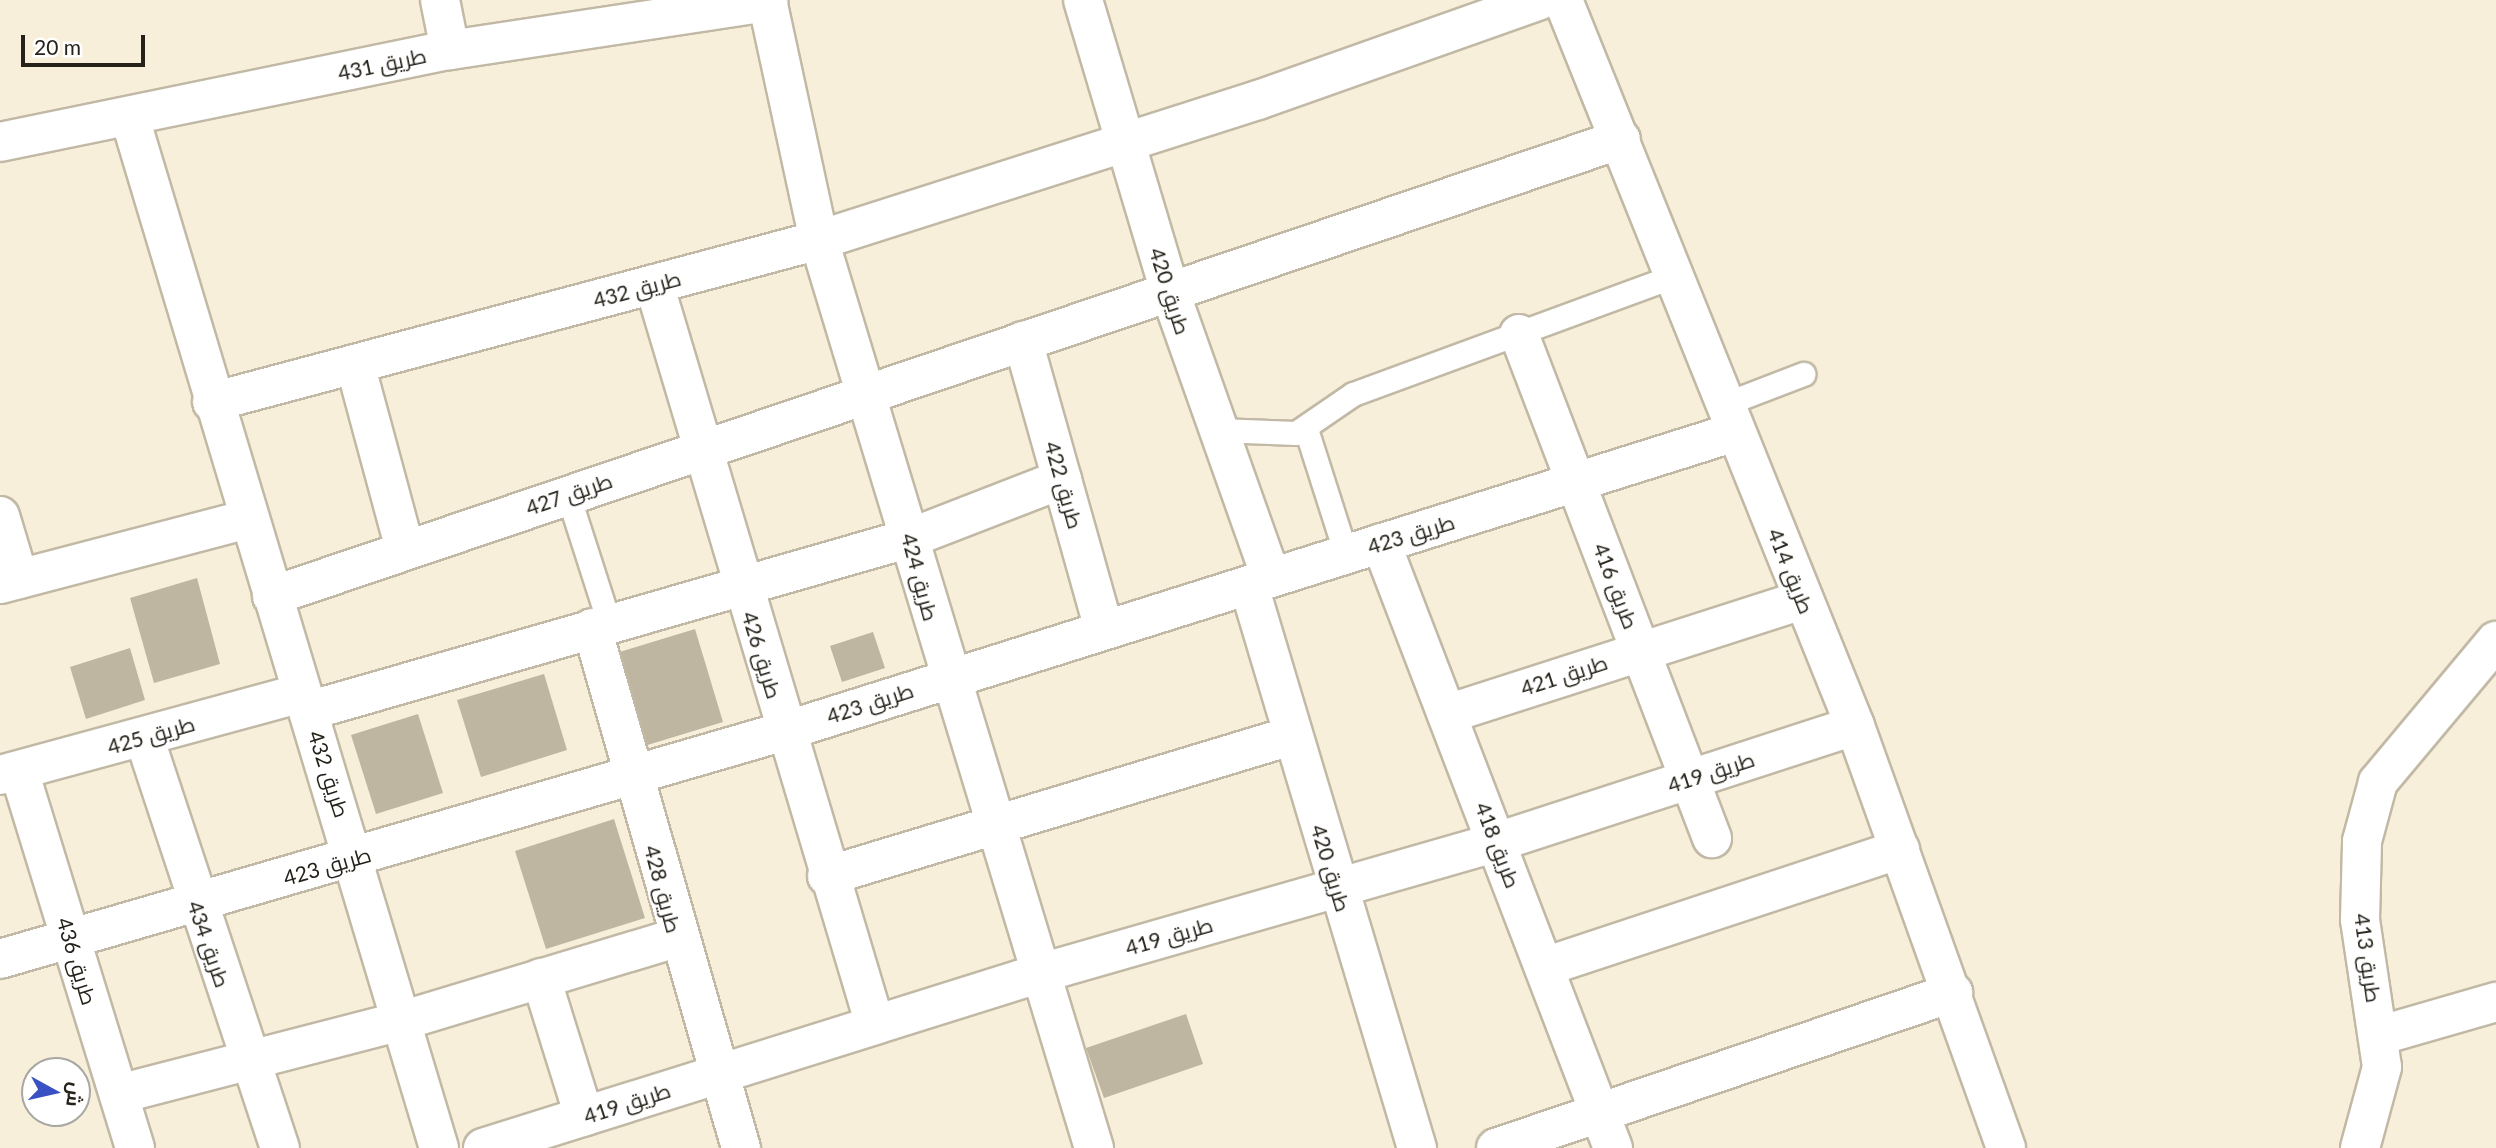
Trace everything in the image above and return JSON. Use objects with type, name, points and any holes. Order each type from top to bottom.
[{"type":"street","points":[[440,0],[450,50]]},
{"type":"street","name":"طريق 420","points":[[1083,0],[1122,140],[1171,295],[1219,430],[1260,582],[1292,736],[1417,1148]]},
{"type":"street","name":"طريق 432","points":[[212,402],[819,240],[1122,140],[1258,100],[1540,0]]},
{"type":"street","name":"طريق 414","points":[[1563,0],[1855,726],[1953,992],[2006,1148]]},
{"type":"street","name":"طريق 431","points":[[0,142],[130,118],[450,50],[767,1]]},
{"type":"street","name":"طريق 424","points":[[767,1],[819,240],[910,538],[948,677],[997,823],[1094,1148]]},
{"type":"street","name":"طريق 432","points":[[130,118],[212,402],[356,858],[439,1148]]},
{"type":"street","name":"طريق 427","points":[[272,596],[1023,341],[1171,295],[1621,139]]},
{"type":"street","name":"طريق 426","points":[[654,284],[827,876],[875,1025]]},
{"type":"street","name":"طريق 416","points":[[1519,334],[1712,838]]},
{"type":"street","name":"طريق 422","points":[[1023,341],[1104,630]]},
{"type":"street","points":[[355,364],[405,549]]},
{"type":"street","name":"طريق 423","points":[[0,959],[72,942],[785,730],[948,677],[1260,582],[1577,482],[1730,418]]},
{"type":"street","name":"طريق 425","points":[[10,774],[144,737],[305,702],[742,586],[910,538],[1062,479]]},
{"type":"street","points":[[0,516],[10,582],[248,519]]},
{"type":"street","name":"طريق 418","points":[[1364,548],[1447,714],[1607,1131]]},
{"type":"street","name":"طريق 421","points":[[1447,714],[1803,600]]},
{"type":"street","name":"طريق 428","points":[[601,625],[632,775],[676,938],[741,1148]]},
{"type":"street","name":"طريق 413","points":[[2360,1148],[2382,1067],[2360,920],[2362,841],[2378,782],[2496,641]]},
{"type":"street","name":"طريق 419","points":[[483,1148],[1041,973],[1497,842],[1855,726]]},
{"type":"street","points":[[827,876],[1292,736]]},
{"type":"street","name":"طريق 434","points":[[144,737],[194,904],[280,1148]]},
{"type":"street","name":"طريق 436","points":[[10,774],[72,942],[135,1148]]},
{"type":"street","points":[[1544,967],[1900,849]]},
{"type":"street","points":[[119,1094],[401,1021],[676,938]]},
{"type":"street","points":[[541,978],[584,1116]]},
{"type":"street","points":[[1496,1148],[1607,1131],[1953,992]]},
{"type":"street","points":[[2378,1036],[2496,1002]]},
{"type":"lane","points":[[1219,430],[1284,434],[1306,429],[1353,394],[1674,276]]},
{"type":"lane","points":[[1730,418],[1803,374]]},
{"type":"lane","points":[[1306,429],[1364,548]]},
{"type":"lane","points":[[568,495],[601,625]]},
{"type":"building","points":[[197,578],[220,664],[154,683],[130,598]]},
{"type":"building","points":[[695,629],[723,722],[641,747],[613,654]]},
{"type":"building","points":[[873,632],[885,668],[842,682],[830,646]]},
{"type":"building","points":[[130,648],[145,700],[86,719],[70,667]]},
{"type":"building","points":[[544,674],[567,750],[481,777],[457,700]]},
{"type":"building","points":[[418,714],[443,793],[376,814],[351,735]]},
{"type":"building","points":[[614,819],[645,918],[546,949],[515,851]]},
{"type":"building","points":[[1186,1014],[1203,1064],[1104,1098],[1086,1048]]}]
